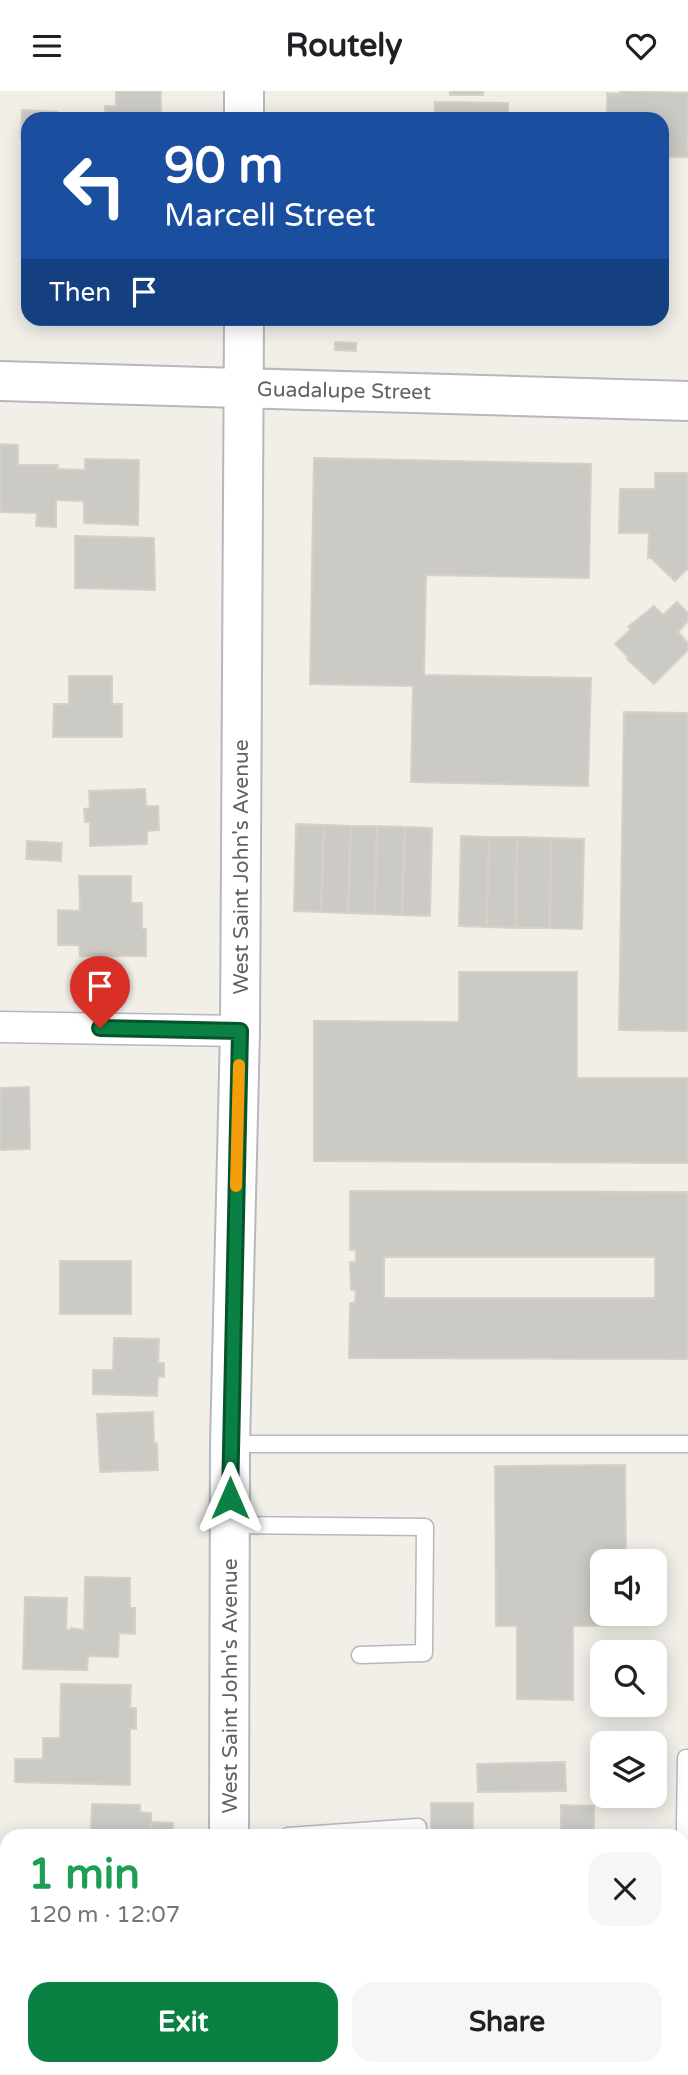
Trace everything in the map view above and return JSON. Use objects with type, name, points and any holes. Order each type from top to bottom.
[{"type":"street","points":[[244,91],[244,112]]},
{"type":"street","name":"West Saint John's Avenue","points":[[229,1829],[230,1444],[240,1031],[244,326]]},
{"type":"street","name":"Guadalupe Street","points":[[0,381],[688,401]]},
{"type":"street","points":[[0,1027],[240,1031]]},
{"type":"lane","points":[[230,1444],[688,1444]]},
{"type":"lane","points":[[230,1525],[425,1527],[424,1653],[360,1655]]},
{"type":"lane","points":[[685,1829],[688,1758]]},
{"type":"lane","points":[[387,1829],[418,1827]]},
{"type":"building","points":[[116,91],[161,91],[161,112],[105,112],[105,106],[116,106]]},
{"type":"building","points":[[450,91],[483,91],[483,95],[450,95]]},
{"type":"building","points":[[620,91],[688,93],[688,157],[669,157],[669,112],[607,112],[607,93],[620,94]]},
{"type":"building","points":[[435,102],[508,103],[508,112],[434,112]]},
{"type":"building","points":[[22,110],[57,112],[22,112]]},
{"type":"building","points":[[335,342],[356,343],[356,351],[335,350]]},
{"type":"building","points":[[0,444],[18,445],[18,465],[58,465],[57,469],[85,470],[85,459],[139,460],[138,525],[84,523],[84,501],[56,500],[56,527],[36,526],[37,513],[0,512]]},
{"type":"building","points":[[314,458],[591,464],[589,578],[426,575],[424,675],[591,678],[588,786],[411,782],[413,686],[310,684]]},
{"type":"building","points":[[655,473],[688,473],[688,568],[675,581],[648,558],[649,533],[619,533],[620,489],[655,489]]},
{"type":"building","points":[[75,536],[154,538],[155,590],[75,588]]},
{"type":"building","points":[[677,602],[688,613],[688,621],[678,632],[688,643],[688,650],[654,684],[615,644],[631,629],[628,627],[654,606],[663,615]]},
{"type":"building","points":[[69,676],[112,676],[112,704],[122,704],[122,737],[53,737],[54,704],[69,704]]},
{"type":"building","points":[[624,712],[688,713],[688,1031],[619,1030]]},
{"type":"building","points":[[145,789],[146,806],[158,806],[159,830],[147,831],[147,844],[90,846],[90,822],[85,822],[84,809],[90,808],[89,791]]},
{"type":"building","points":[[296,824],[324,825],[321,912],[294,911]]},
{"type":"building","points":[[324,825],[351,826],[348,913],[321,912]]},
{"type":"building","points":[[351,826],[377,826],[375,914],[348,913]]},
{"type":"building","points":[[377,826],[405,827],[402,915],[375,914]]},
{"type":"building","points":[[405,827],[432,828],[430,916],[402,915]]},
{"type":"building","points":[[461,836],[489,837],[487,927],[459,926]]},
{"type":"building","points":[[489,837],[517,837],[516,928],[487,927]]},
{"type":"building","points":[[517,837],[551,838],[550,928],[516,928]]},
{"type":"building","points":[[551,838],[584,839],[582,929],[550,928]]},
{"type":"building","points":[[27,841],[62,843],[61,861],[26,859]]},
{"type":"building","points":[[79,876],[131,876],[131,903],[142,903],[146,956],[80,956],[79,945],[58,945],[58,910],[80,911]]},
{"type":"building","points":[[459,972],[577,972],[577,1078],[688,1078],[688,1163],[314,1161],[314,1021],[459,1022]]},
{"type":"building","points":[[29,1087],[30,1149],[0,1150],[0,1088]]},
{"type":"building","points":[[350,1191],[688,1192],[688,1359],[349,1358],[350,1303],[355,1303],[356,1290],[351,1290],[350,1262],[356,1262],[356,1250],[350,1250]],"holes":[[[384,1257],[655,1257],[655,1298],[384,1298]]]},
{"type":"building","points":[[60,1261],[131,1261],[131,1314],[60,1314]]},
{"type":"building","points":[[114,1338],[159,1339],[158,1363],[164,1363],[164,1377],[158,1376],[157,1396],[93,1394],[93,1370],[113,1370]]},
{"type":"building","points":[[153,1412],[158,1470],[100,1472],[97,1414]]},
{"type":"building","points":[[625,1465],[626,1549],[590,1549],[590,1626],[573,1626],[573,1700],[517,1699],[517,1626],[496,1626],[495,1466]]},
{"type":"building","points":[[85,1577],[130,1578],[130,1608],[135,1608],[135,1634],[119,1633],[118,1657],[88,1656],[87,1670],[23,1669],[25,1597],[67,1598],[66,1630],[84,1630]]},
{"type":"building","points":[[61,1684],[131,1685],[130,1708],[136,1708],[136,1729],[130,1729],[130,1785],[15,1782],[15,1759],[43,1759],[43,1738],[60,1738]]},
{"type":"building","points":[[565,1762],[566,1791],[478,1792],[477,1764]]},
{"type":"building","points":[[431,1803],[473,1803],[473,1829],[431,1829]]},
{"type":"building","points":[[92,1804],[140,1805],[140,1812],[151,1813],[151,1829],[91,1829]]},
{"type":"building","points":[[561,1805],[594,1808],[594,1829],[561,1829]]},
{"type":"building","points":[[152,1822],[173,1823],[173,1829],[152,1829]]},
{"type":"slow traffic","points":[[236,1186],[239,1065]]},
{"type":"route","points":[[100,1028],[240,1031],[230,1498]]}]
